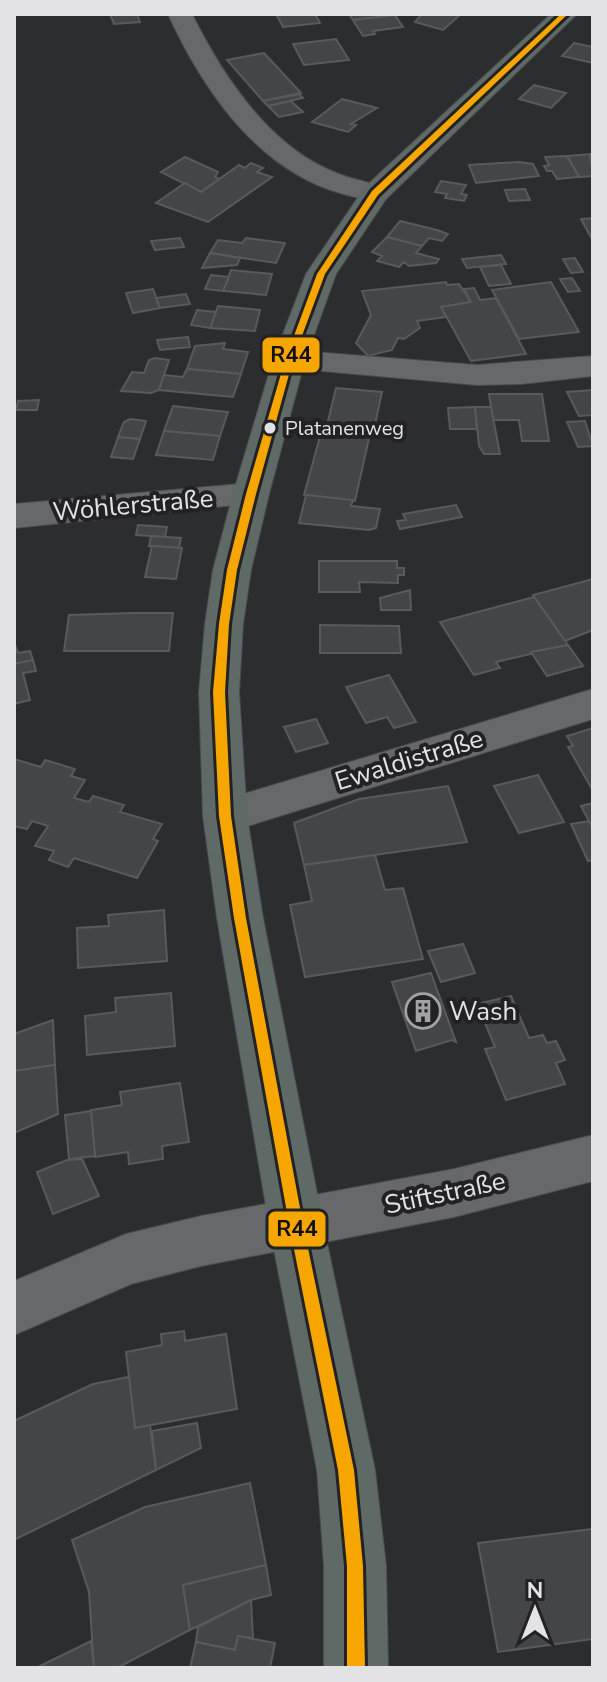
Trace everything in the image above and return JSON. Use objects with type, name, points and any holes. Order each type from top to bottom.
[{"type":"main road","points":[[356,1668],[355,1566],[346,1470],[296,1224],[240,918],[225,816],[219,692],[224,624],[232,570],[251,494],[289,360],[321,274],[375,193],[565,14]]},
{"type":"street","points":[[180,14],[213,76],[234,103],[282,152],[318,175],[375,193]]},
{"type":"street","points":[[289,360],[477,375],[521,374],[593,366]]},
{"type":"street","name":"Wöhlerstraße","points":[[14,516],[251,494]]},
{"type":"street","name":"Ewaldistraße","points":[[225,816],[593,704]]},
{"type":"street","name":"Stiftstraße","points":[[14,1308],[126,1260],[201,1241],[454,1193],[593,1158]]},
{"type":"building","points":[[110,14],[137,14],[140,22],[114,24]]},
{"type":"building","points":[[276,14],[315,14],[320,23],[283,27]]},
{"type":"building","points":[[349,14],[395,14],[395,15],[353,20]]},
{"type":"building","points":[[422,14],[461,14],[443,30],[415,22]]},
{"type":"building","points":[[395,15],[403,27],[373,31],[375,34],[363,36],[353,20]]},
{"type":"building","points":[[336,39],[349,60],[304,65],[293,44]]},
{"type":"building","points":[[574,43],[593,47],[593,63],[562,56]]},
{"type":"building","points":[[264,53],[301,93],[263,101],[227,60]]},
{"type":"building","points":[[534,85],[566,93],[551,108],[519,99]]},
{"type":"building","points":[[299,94],[303,98],[268,106],[263,101]]},
{"type":"building","points":[[342,99],[377,108],[351,124],[356,125],[348,132],[312,122]]},
{"type":"building","points":[[291,101],[303,112],[279,117],[268,106]]},
{"type":"building","points":[[590,154],[593,176],[579,177],[567,156]]},
{"type":"building","points":[[567,156],[579,177],[557,179],[544,166],[549,165],[545,157]]},
{"type":"building","points":[[185,157],[218,172],[215,177],[220,179],[201,192],[161,172]]},
{"type":"building","points":[[251,163],[263,168],[257,172],[272,177],[208,222],[156,203],[185,183],[201,192],[239,165],[245,168]]},
{"type":"building","points":[[533,164],[539,176],[476,183],[469,165]]},
{"type":"building","points":[[441,181],[466,185],[461,194],[467,195],[464,201],[445,198],[447,194],[435,192]]},
{"type":"building","points":[[525,189],[530,200],[509,201],[505,190]]},
{"type":"building","points":[[593,218],[593,241],[581,219]]},
{"type":"building","points":[[400,221],[448,234],[442,241],[429,238],[422,246],[387,237]]},
{"type":"building","points":[[387,237],[422,246],[416,253],[439,259],[436,263],[409,266],[404,262],[399,267],[377,261],[382,256],[372,252]]},
{"type":"building","points":[[180,238],[184,247],[155,250],[151,241]]},
{"type":"building","points":[[246,238],[285,243],[276,263],[210,253],[218,240],[242,243]]},
{"type":"building","points":[[210,253],[240,258],[237,265],[202,268]]},
{"type":"building","points":[[501,255],[506,264],[467,268],[462,259]]},
{"type":"building","points":[[575,258],[583,272],[571,273],[563,259]]},
{"type":"building","points":[[501,265],[511,284],[489,286],[480,267]]},
{"type":"building","points":[[231,270],[272,274],[266,295],[223,291]]},
{"type":"building","points":[[211,275],[229,277],[223,291],[205,289]]},
{"type":"building","points":[[572,278],[580,291],[568,292],[560,279]]},
{"type":"building","points":[[446,282],[447,285],[459,284],[471,302],[441,307],[446,317],[417,321],[420,328],[404,339],[398,338],[392,350],[368,356],[356,343],[371,315],[362,291]]},
{"type":"building","points":[[551,282],[579,332],[519,339],[492,290]]},
{"type":"building","points":[[474,288],[480,300],[496,298],[526,354],[471,361],[441,307],[471,302],[464,289]]},
{"type":"building","points":[[153,289],[160,308],[133,313],[126,293]]},
{"type":"building","points":[[186,294],[190,304],[160,308],[156,298]]},
{"type":"building","points":[[218,306],[260,310],[255,331],[210,328]]},
{"type":"building","points":[[197,310],[216,312],[210,328],[191,325]]},
{"type":"building","points":[[188,337],[190,347],[160,350],[157,340]]},
{"type":"building","points":[[225,343],[223,349],[248,352],[241,374],[187,369],[195,346]]},
{"type":"building","points":[[149,360],[169,360],[159,390],[151,393],[121,391],[132,372],[144,373]]},
{"type":"building","points":[[187,369],[241,374],[233,397],[159,390],[164,375],[183,377]]},
{"type":"building","points":[[336,388],[382,392],[373,434],[326,429]]},
{"type":"building","points":[[593,390],[593,415],[579,416],[567,392]]},
{"type":"building","points":[[489,394],[542,394],[549,441],[522,441],[519,420],[493,420]]},
{"type":"building","points":[[39,400],[37,410],[16,410],[18,401]]},
{"type":"building","points":[[173,406],[228,412],[220,436],[164,431]]},
{"type":"building","points":[[475,407],[477,429],[450,429],[448,408]]},
{"type":"building","points":[[475,407],[491,407],[500,454],[484,454],[479,446]]},
{"type":"building","points":[[130,419],[146,421],[140,439],[118,437],[124,422]]},
{"type":"building","points":[[585,421],[593,446],[578,447],[567,422]]},
{"type":"building","points":[[322,429],[370,434],[355,501],[304,495]]},
{"type":"building","points":[[164,431],[220,436],[213,460],[156,455]]},
{"type":"building","points":[[118,437],[140,439],[133,459],[111,457]]},
{"type":"building","points":[[306,495],[353,500],[351,506],[380,509],[376,528],[369,530],[299,523]]},
{"type":"building","points":[[456,505],[462,517],[400,529],[397,521],[406,520],[403,514]]},
{"type":"building","points":[[138,525],[167,527],[165,537],[136,535]]},
{"type":"building","points":[[151,536],[181,538],[179,548],[149,546]]},
{"type":"building","points":[[152,546],[182,548],[176,579],[145,577]]},
{"type":"building","points":[[319,561],[397,561],[397,568],[404,568],[404,575],[398,575],[398,583],[359,582],[360,592],[319,592]]},
{"type":"building","points":[[593,579],[593,630],[565,641],[533,595]]},
{"type":"building","points":[[410,590],[411,610],[381,610],[380,598]]},
{"type":"building","points":[[534,597],[568,645],[496,662],[500,668],[474,675],[440,622]]},
{"type":"building","points":[[173,613],[169,651],[64,651],[69,615]]},
{"type":"building","points":[[320,625],[399,626],[401,653],[320,653]]},
{"type":"building","points":[[14,642],[18,653],[30,651],[33,660],[14,664]]},
{"type":"building","points":[[568,645],[583,666],[547,676],[531,652]]},
{"type":"building","points":[[33,660],[36,671],[23,673],[30,700],[14,704],[14,664]]},
{"type":"building","points":[[389,675],[416,722],[394,728],[387,717],[366,723],[346,687]]},
{"type":"building","points":[[316,719],[328,743],[296,752],[284,727]]},
{"type":"building","points":[[593,728],[593,791],[568,747],[573,746],[567,736]]},
{"type":"building","points":[[14,759],[41,767],[45,760],[75,769],[71,776],[85,780],[74,798],[89,802],[93,796],[124,805],[120,812],[162,824],[153,839],[158,841],[137,878],[74,858],[68,867],[49,860],[54,851],[35,846],[48,826],[32,821],[27,829],[14,826]]},
{"type":"building","points":[[538,775],[564,822],[519,833],[494,786]]},
{"type":"building","points":[[448,786],[467,842],[304,865],[294,823],[359,799]]},
{"type":"building","points":[[593,803],[593,829],[581,806]]},
{"type":"building","points":[[589,821],[593,829],[593,860],[588,861],[571,824]]},
{"type":"building","points":[[375,855],[385,890],[403,888],[423,959],[305,977],[290,905],[312,901],[304,865]]},
{"type":"building","points":[[164,910],[167,961],[78,968],[77,928],[109,926],[108,915]]},
{"type":"building","points":[[463,944],[475,973],[441,982],[428,951]]},
{"type":"building","name":"Wash","points":[[431,973],[456,1042],[452,1040],[416,1051],[392,982]]},
{"type":"building","points":[[171,993],[175,1046],[87,1055],[85,1016],[116,1012],[115,998]]},
{"type":"building","points":[[511,996],[529,1038],[543,1035],[547,1043],[556,1041],[565,1060],[556,1063],[565,1084],[506,1100],[485,1049],[495,1047],[477,1004]]},
{"type":"building","points":[[53,1020],[55,1065],[14,1071],[14,1034]]},
{"type":"building","points":[[55,1065],[58,1114],[14,1133],[14,1071]]},
{"type":"building","points":[[180,1083],[189,1142],[162,1146],[163,1159],[129,1164],[128,1152],[95,1157],[91,1110],[122,1105],[120,1092]]},
{"type":"building","points":[[91,1111],[95,1156],[69,1159],[65,1115]]},
{"type":"building","points":[[82,1159],[99,1196],[53,1214],[37,1172],[67,1160]]},
{"type":"building","points":[[184,1331],[185,1341],[226,1334],[237,1409],[135,1428],[126,1352],[162,1345],[161,1334]]},
{"type":"building","points":[[129,1377],[135,1428],[150,1425],[156,1470],[14,1540],[14,1421],[93,1384]]},
{"type":"building","points":[[197,1423],[201,1448],[156,1470],[152,1431]]},
{"type":"building","points":[[250,1483],[266,1565],[183,1585],[190,1630],[117,1668],[94,1668],[89,1592],[72,1540],[145,1507]]},
{"type":"building","points":[[593,1529],[593,1639],[498,1652],[478,1543]]},
{"type":"building","points":[[266,1565],[271,1595],[251,1600],[190,1630],[183,1585]]},
{"type":"building","points":[[251,1600],[253,1638],[238,1636],[235,1650],[196,1642],[198,1627]]},
{"type":"building","points":[[238,1636],[275,1643],[270,1668],[190,1668],[196,1642],[235,1650]]},
{"type":"building","points":[[91,1641],[94,1668],[36,1668]]},
{"type":"transit line","name":"R44","points":[[356,1668],[355,1566],[346,1470],[296,1224],[240,918],[225,816],[219,692],[224,624],[232,570],[251,494],[289,360],[321,274],[375,193],[565,14]]},
{"type":"place","name":"Platanenweg","points":[[270,428]]},
{"type":"place","name":"Wash","points":[[423,1011]]}]
